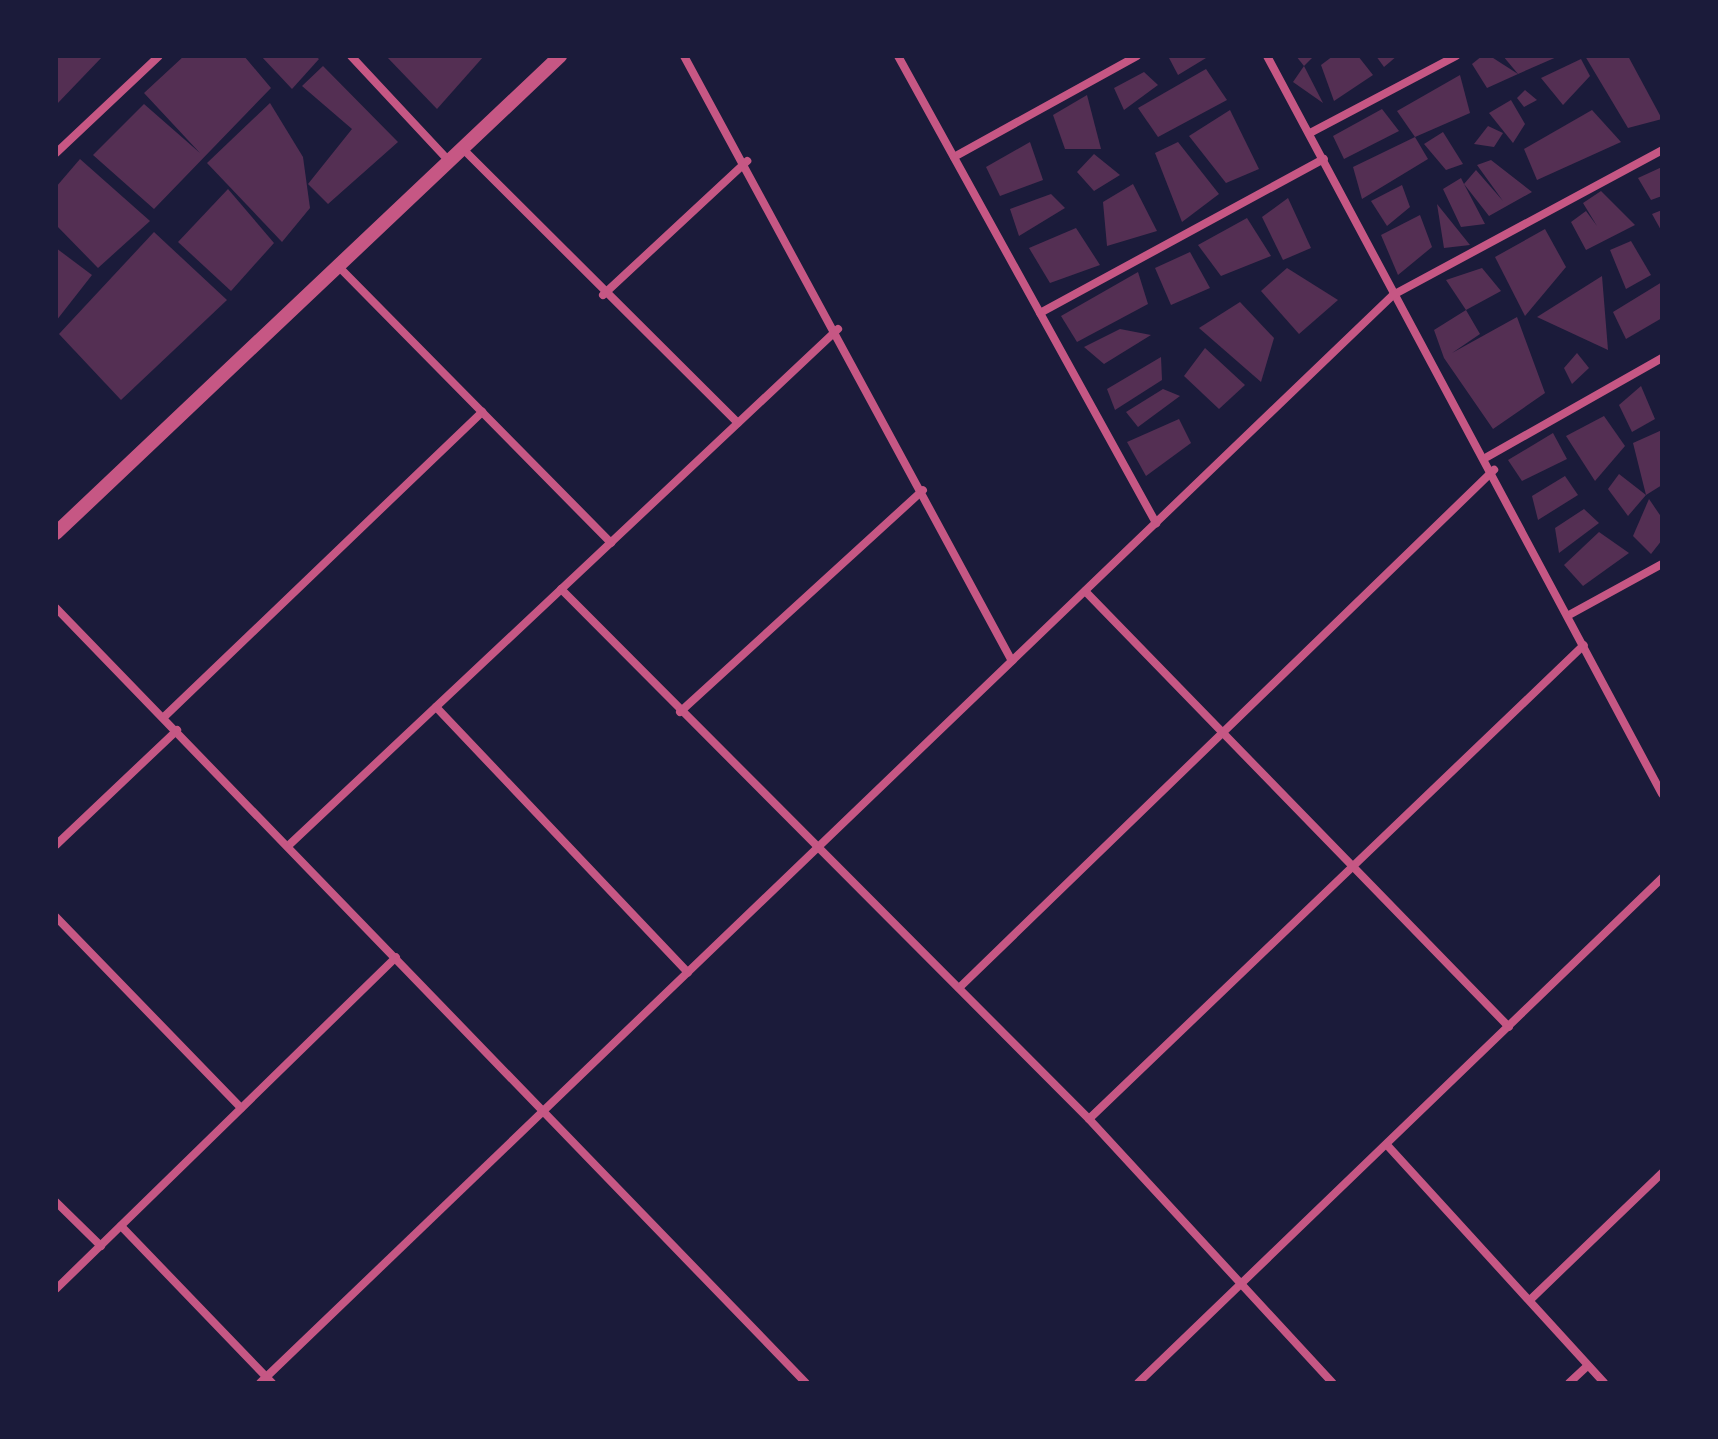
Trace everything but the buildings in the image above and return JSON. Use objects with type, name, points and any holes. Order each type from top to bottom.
[{"type":"street","points":[[56,153],[159,56]]},
{"type":"street","points":[[351,56],[449,161]]},
{"type":"street","points":[[56,533],[560,56]]},
{"type":"street","points":[[684,56],[747,161],[1012,661]]},
{"type":"street","points":[[898,56],[1156,523]]},
{"type":"street","points":[[954,157],[1137,56]]},
{"type":"street","points":[[1267,56],[1393,295],[1494,470],[1662,794]]},
{"type":"street","points":[[1310,133],[1456,56]]},
{"type":"street","points":[[463,149],[603,295],[738,423]]},
{"type":"street","points":[[121,1226],[266,1381],[1393,295],[1662,150]]},
{"type":"street","points":[[1040,313],[1324,159]]},
{"type":"street","points":[[603,295],[747,161]]},
{"type":"street","points":[[338,266],[611,543]]},
{"type":"street","points":[[288,846],[838,329]]},
{"type":"street","points":[[1487,457],[1662,358]]},
{"type":"street","points":[[164,717],[482,412]]},
{"type":"street","points":[[959,988],[1220,731],[1494,470]]},
{"type":"street","points":[[680,712],[923,490]]},
{"type":"street","points":[[1569,615],[1662,564]]},
{"type":"street","points":[[561,589],[815,851],[959,988],[1089,1119],[1240,1288],[1333,1383]]},
{"type":"street","points":[[1085,591],[1509,1027]]},
{"type":"street","points":[[56,608],[806,1383]]},
{"type":"street","points":[[1089,1119],[1584,645]]},
{"type":"street","points":[[436,707],[688,973]]},
{"type":"street","points":[[56,845],[177,730]]},
{"type":"street","points":[[1138,1383],[1662,878]]},
{"type":"street","points":[[56,917],[241,1108]]},
{"type":"street","points":[[56,1289],[396,957]]},
{"type":"street","points":[[1387,1145],[1604,1383]]},
{"type":"street","points":[[1530,1300],[1662,1173]]},
{"type":"street","points":[[56,1202],[101,1246]]},
{"type":"street","points":[[1569,1383],[1587,1366]]}]
